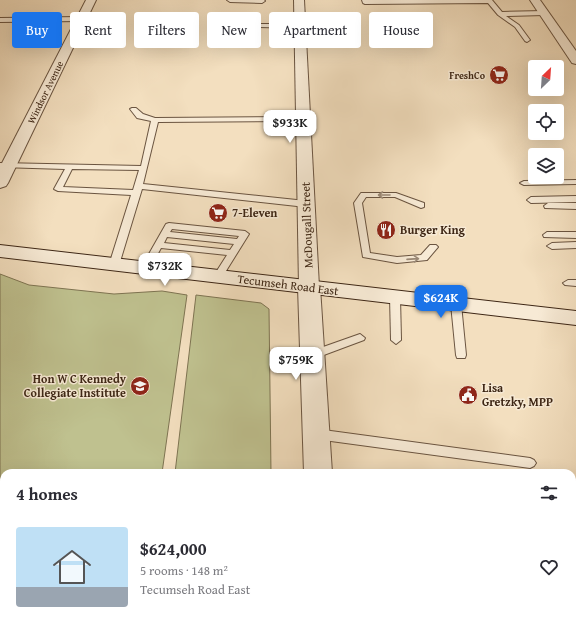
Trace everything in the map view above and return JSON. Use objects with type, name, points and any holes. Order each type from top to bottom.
[{"type":"main road","name":"Tecumseh Road East","points":[[0,251],[576,318]]},
{"type":"main road","name":"McDougall Street","points":[[309,287],[318,469]]},
{"type":"street","name":"Windsor Avenue","points":[[85,12],[91,0]]},
{"type":"street","name":"McDougall Street","points":[[299,0],[299,12]]},
{"type":"street","points":[[535,0],[576,60]]},
{"type":"street","name":"Windsor Avenue","points":[[0,183],[5,165],[70,40]]},
{"type":"street","name":"McDougall Street","points":[[300,48],[309,287]]},
{"type":"lane","points":[[230,0],[262,1]]},
{"type":"lane","points":[[365,0],[366,2],[490,0],[500,14],[517,26],[527,40]]},
{"type":"lane","points":[[500,14],[544,13]]},
{"type":"lane","points":[[0,20],[70,19]]},
{"type":"lane","points":[[261,26],[269,26]]},
{"type":"lane","points":[[134,109],[140,116],[155,120],[302,119]]},
{"type":"lane","points":[[114,265],[144,168],[155,120]]},
{"type":"lane","points":[[5,165],[144,168]]},
{"type":"lane","points":[[70,166],[58,189],[137,189],[306,204]]},
{"type":"lane","points":[[524,183],[576,182]]},
{"type":"lane","points":[[421,205],[396,195],[364,194],[358,202],[366,255],[398,260],[424,258],[433,247]]},
{"type":"lane","points":[[576,199],[532,203],[576,206]]},
{"type":"lane","points":[[146,268],[169,226],[245,234],[218,277]]},
{"type":"lane","points":[[547,235],[576,235]]},
{"type":"lane","points":[[159,245],[234,253]]},
{"type":"lane","points":[[552,246],[576,246]]},
{"type":"lane","points":[[396,297],[396,340]]},
{"type":"lane","points":[[456,304],[461,355]]},
{"type":"lane","points":[[312,355],[360,338]]},
{"type":"lane","points":[[316,434],[530,463]]},
{"type":"green space","points":[[0,274],[29,285],[114,294],[162,291],[187,295],[163,469],[0,469]]},
{"type":"green space","points":[[196,295],[261,303],[269,309],[271,469],[175,469]]},
{"type":"place","name":"FreshCo","points":[[499,75]]},
{"type":"place","name":"7-Eleven","points":[[218,213]]},
{"type":"place","name":"Burger King","points":[[386,230]]},
{"type":"place","name":"Hon W C Kennedy Collegiate Institute","points":[[140,386]]},
{"type":"place","name":"Lisa Gretzky, MPP","points":[[468,395]]}]
